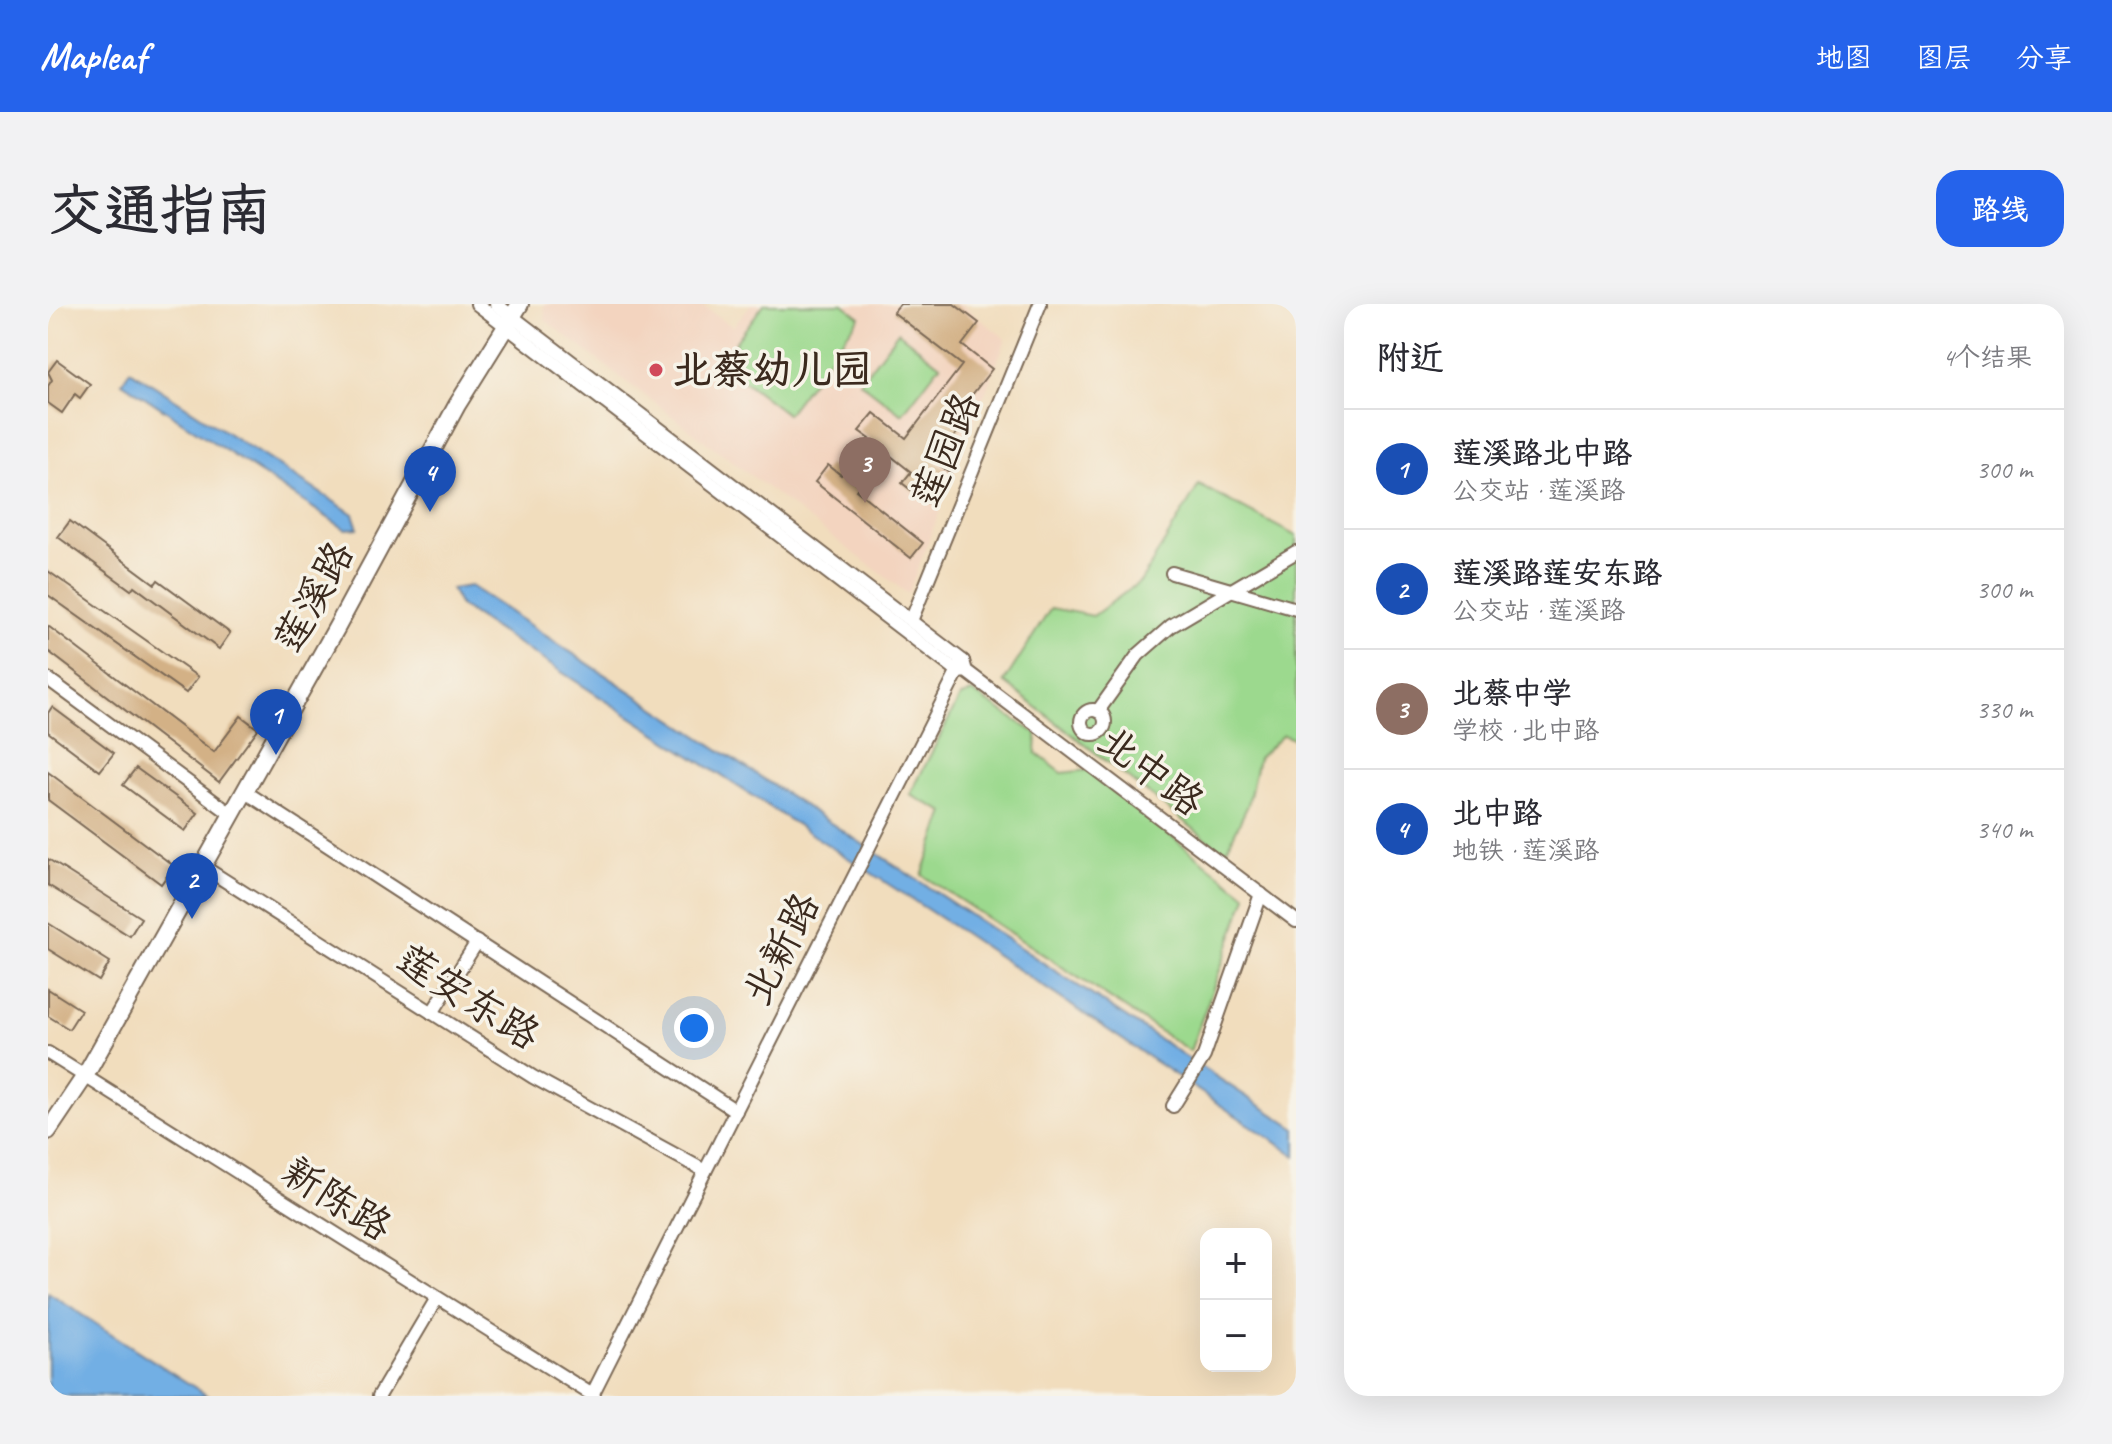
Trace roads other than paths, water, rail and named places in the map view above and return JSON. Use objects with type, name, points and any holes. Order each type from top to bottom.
[{"type":"main road","name":"莲溪路","points":[[48,1131],[85,1076],[457,405],[513,316]]},
{"type":"street","name":"北中路","points":[[477,304],[513,316],[962,668],[1296,921]]},
{"type":"street","name":"北中路","points":[[496,304],[911,621],[962,668]]},
{"type":"street","name":"莲园路","points":[[911,621],[1040,304]]},
{"type":"street","points":[[1071,751],[1086,731],[1102,732],[1105,724],[1098,711],[1138,655],[1171,626],[1296,552]]},
{"type":"street","points":[[1172,573],[1296,609]]},
{"type":"street","name":"北新路","points":[[593,1396],[856,871],[962,668]]},
{"type":"street","points":[[48,679],[231,814]]},
{"type":"street","name":"莲安东路","points":[[244,791],[736,1111]]},
{"type":"street","name":"莲安东路","points":[[202,866],[557,1091],[705,1171]]},
{"type":"street","points":[[1173,1106],[1200,1064],[1261,894]]},
{"type":"street","points":[[432,1013],[477,942]]},
{"type":"street","name":"新陈路","points":[[48,1053],[593,1396]]},
{"type":"street","points":[[379,1396],[437,1298]]},
{"type":"water","points":[[130,370],[353,514],[358,528],[345,529],[122,382]]},
{"type":"water","points":[[470,586],[1296,1129],[1296,1156],[965,934],[460,606],[451,589]]},
{"type":"water","points":[[48,1293],[208,1396],[48,1396]]},
{"type":"place","name":"北蔡幼儿园","points":[[656,370]]},
{"type":"place","name":"北蔡中学","points":[[865,503]]},
{"type":"place","name":"北中路","points":[[430,512]]},
{"type":"place","name":"莲溪路北中路","points":[[276,755]]},
{"type":"place","name":"莲溪路莲安东路","points":[[192,919]]}]
